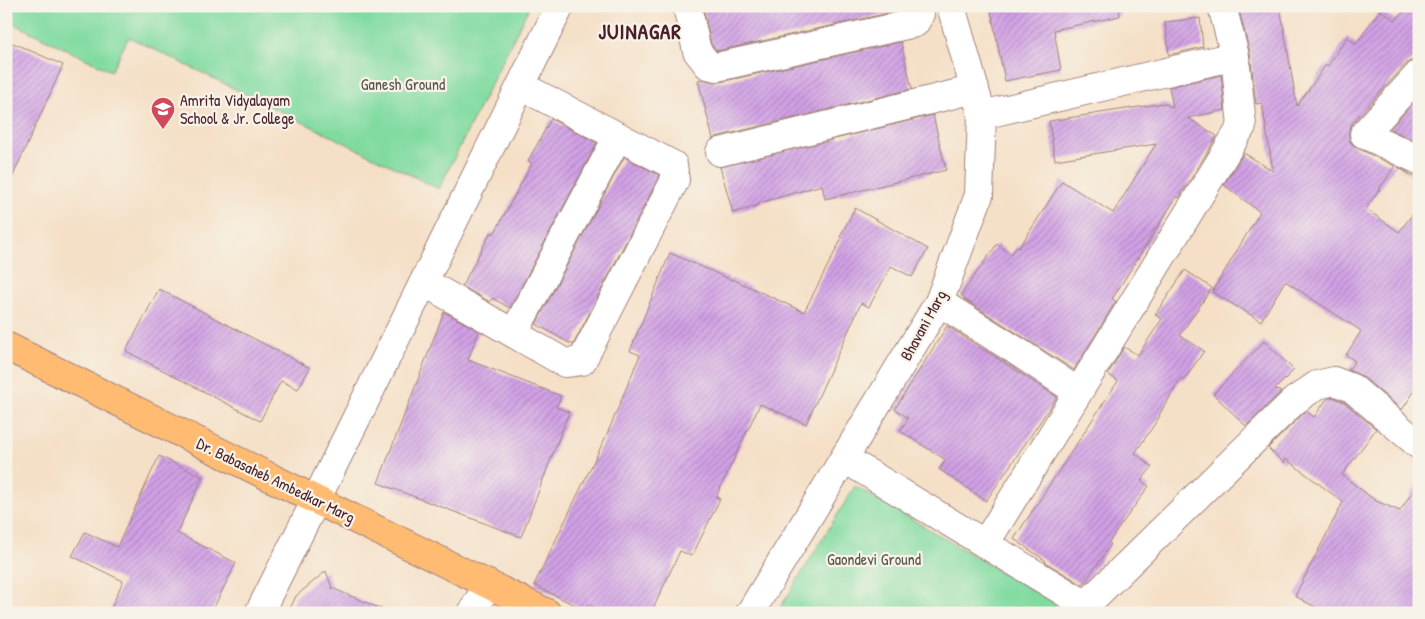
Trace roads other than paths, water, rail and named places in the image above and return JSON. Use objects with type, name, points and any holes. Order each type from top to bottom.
[{"type":"main road","name":"Dr. Babasaheb Ambedkar Marg","points":[[6,346],[547,613]]},
{"type":"street","points":[[259,613],[560,6]]},
{"type":"street","points":[[688,6],[697,51],[708,65],[717,67],[915,23],[920,14],[919,6]]},
{"type":"street","name":"Bhavani Marg","points":[[750,613],[939,302],[979,195],[982,115],[951,6]]},
{"type":"street","points":[[985,544],[1242,126],[1236,56],[1222,6]]},
{"type":"street","points":[[982,115],[1236,56]]},
{"type":"street","points":[[1419,74],[1364,134],[1419,160]]},
{"type":"street","points":[[424,282],[565,363],[582,361],[675,180],[673,165],[521,86]]},
{"type":"street","points":[[720,152],[975,89]]},
{"type":"street","points":[[514,333],[618,136]]},
{"type":"street","points":[[939,302],[1078,392]]},
{"type":"street","points":[[845,459],[985,544],[1084,609],[1294,401],[1317,385],[1334,381],[1352,388],[1419,444]]},
{"type":"street","points":[[472,613],[488,584]]},
{"type":"place","name":"Amrita Vidyalayam School & Jr. College","points":[[163,130]]},
{"type":"district","name":"JUINAGAR","points":[[640,32]]},
{"type":"park label","name":"Ganesh Ground","points":[[403,84]]},
{"type":"park label","name":"Gaondevi Ground","points":[[874,559]]}]
